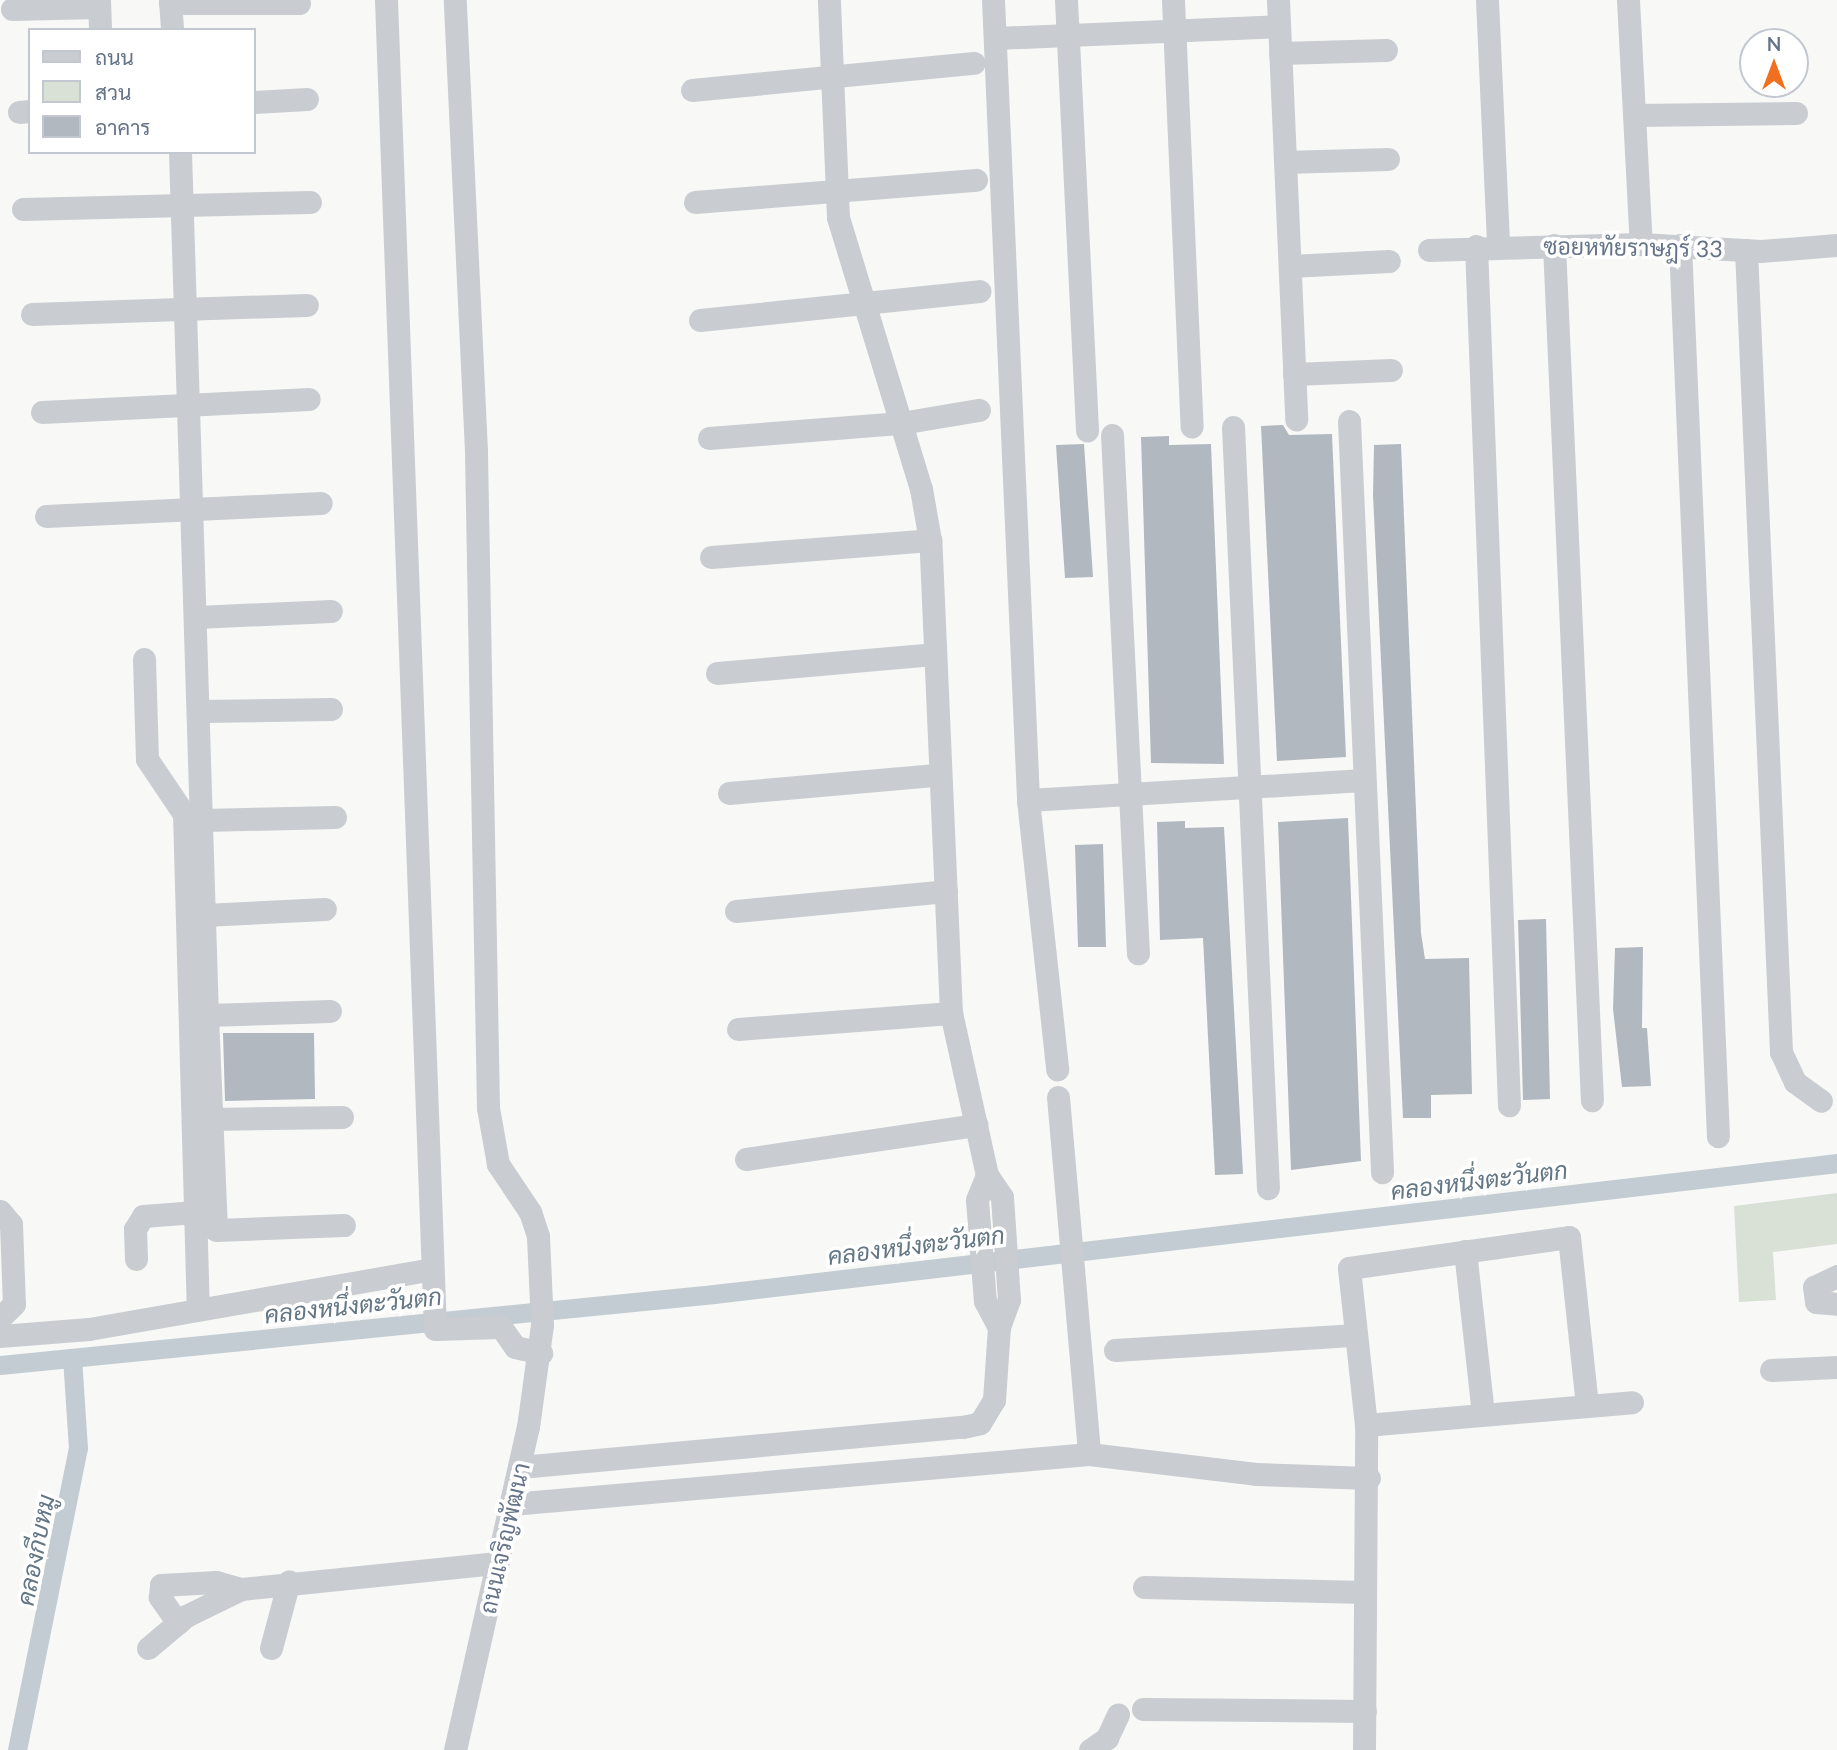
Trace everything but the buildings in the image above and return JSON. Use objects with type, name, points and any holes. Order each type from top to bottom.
[{"type":"street","points":[[386,0],[435,1328],[501,1327],[515,1347],[541,1353]]},
{"type":"street","name":"ถนนเจริญพัฒนา","points":[[455,0],[476,451],[488,1108],[498,1164],[530,1212],[537,1236],[542,1325],[541,1353],[520,1468],[455,1750]]},
{"type":"street","points":[[520,1468],[980,1423],[993,1400],[999,1327],[1009,1300],[1002,1196],[987,1175],[951,1013],[946,891],[936,775],[930,540],[901,423],[838,218],[829,0]]},
{"type":"street","points":[[993,0],[1028,800],[1057,1069]]},
{"type":"street","points":[[1066,0],[1087,430]]},
{"type":"street","points":[[1173,0],[1192,426]]},
{"type":"street","points":[[1278,0],[1296,420]]},
{"type":"street","points":[[1487,0],[1487,246],[1509,1105]]},
{"type":"street","points":[[1629,0],[1641,244]]},
{"type":"street","points":[[172,28],[170,1],[299,3]]},
{"type":"street","points":[[12,9],[99,12]]},
{"type":"street","points":[[995,38],[1279,26]]},
{"type":"street","points":[[1280,53],[1386,50]]},
{"type":"street","points":[[692,90],[974,63]]},
{"type":"street","points":[[256,102],[307,99]]},
{"type":"street","points":[[1634,115],[1796,113]]},
{"type":"street","points":[[180,154],[189,307],[204,820],[204,915],[216,1230],[344,1225]]},
{"type":"street","points":[[1285,162],[1388,159]]},
{"type":"street","points":[[695,202],[975,180]]},
{"type":"street","points":[[23,209],[310,202]]},
{"type":"street","name":"ซอยหทัยราษฎร์ 33","points":[[1429,250],[1487,246],[1641,244],[1746,250],[1837,245]]},
{"type":"street","points":[[1554,245],[1592,1100]]},
{"type":"street","points":[[1680,245],[1718,1136]]},
{"type":"street","points":[[1746,250],[1781,1052],[1795,1082],[1821,1101]]},
{"type":"street","points":[[1290,266],[1389,261]]},
{"type":"street","points":[[700,320],[863,306],[979,291]]},
{"type":"street","points":[[32,314],[307,305]]},
{"type":"street","points":[[1294,374],[1391,370]]},
{"type":"street","points":[[42,412],[191,407],[309,399]]},
{"type":"street","points":[[709,438],[901,423],[979,410]]},
{"type":"street","points":[[1349,421],[1382,1172]]},
{"type":"street","points":[[1233,426],[1247,785],[1268,1188]]},
{"type":"street","points":[[1112,435],[1138,953]]},
{"type":"street","points":[[46,516],[321,503]]},
{"type":"street","points":[[711,557],[930,540]]},
{"type":"street","points":[[197,617],[331,611]]},
{"type":"street","points":[[717,673],[933,654]]},
{"type":"street","points":[[144,659],[147,759],[184,814],[198,1306]]},
{"type":"street","points":[[200,711],[331,709]]},
{"type":"street","points":[[729,793],[936,775]]},
{"type":"street","points":[[1028,800],[1130,790],[1363,780]]},
{"type":"street","points":[[204,820],[335,817]]},
{"type":"street","points":[[736,911],[946,891]]},
{"type":"street","points":[[204,915],[326,909]]},
{"type":"street","points":[[207,1015],[330,1011]]},
{"type":"street","points":[[738,1029],[951,1013]]},
{"type":"street","points":[[1058,1097],[1089,1454]]},
{"type":"street","points":[[212,1119],[342,1117]]},
{"type":"street","points":[[746,1159],[977,1125]]},
{"type":"street","points":[[987,1175],[977,1200],[985,1301],[999,1327]]},
{"type":"street","points":[[0,1211],[11,1224],[14,1304],[0,1318]]},
{"type":"street","points":[[136,1259],[135,1229],[143,1216],[196,1212]]},
{"type":"street","points":[[1364,1750],[1369,1478],[1349,1268],[1569,1237],[1587,1406]]},
{"type":"street","points":[[1465,1251],[1483,1415]]},
{"type":"street","points":[[0,1336],[89,1329],[198,1306],[433,1275]]},
{"type":"street","points":[[1837,1276],[1814,1287],[1816,1302],[1837,1304]]},
{"type":"street","points":[[1115,1350],[1356,1335]]},
{"type":"street","points":[[1771,1370],[1837,1367]]},
{"type":"street","points":[[1366,1425],[1632,1402]]},
{"type":"street","points":[[512,1504],[1089,1454],[1256,1474],[1369,1478]]},
{"type":"street","points":[[148,1648],[178,1623],[242,1589],[289,1581],[498,1563]]},
{"type":"street","points":[[271,1648],[289,1581]]},
{"type":"street","points":[[178,1623],[160,1597],[162,1586],[216,1582],[242,1589]]},
{"type":"street","points":[[1144,1587],[1365,1592]]},
{"type":"street","points":[[1143,1709],[1365,1711]]},
{"type":"street","points":[[1090,1750],[1107,1738],[1118,1714]]},
{"type":"green space","points":[[1837,1193],[1837,1244],[1773,1252],[1776,1300],[1739,1302],[1734,1206]]},
{"type":"waterway","name":"คลองหนึ่งตะวันตก","points":[[0,1365],[714,1294],[1837,1163]]},
{"type":"waterway","name":"คลองกีบหมู","points":[[17,1750],[78,1448],[72,1358]]}]
